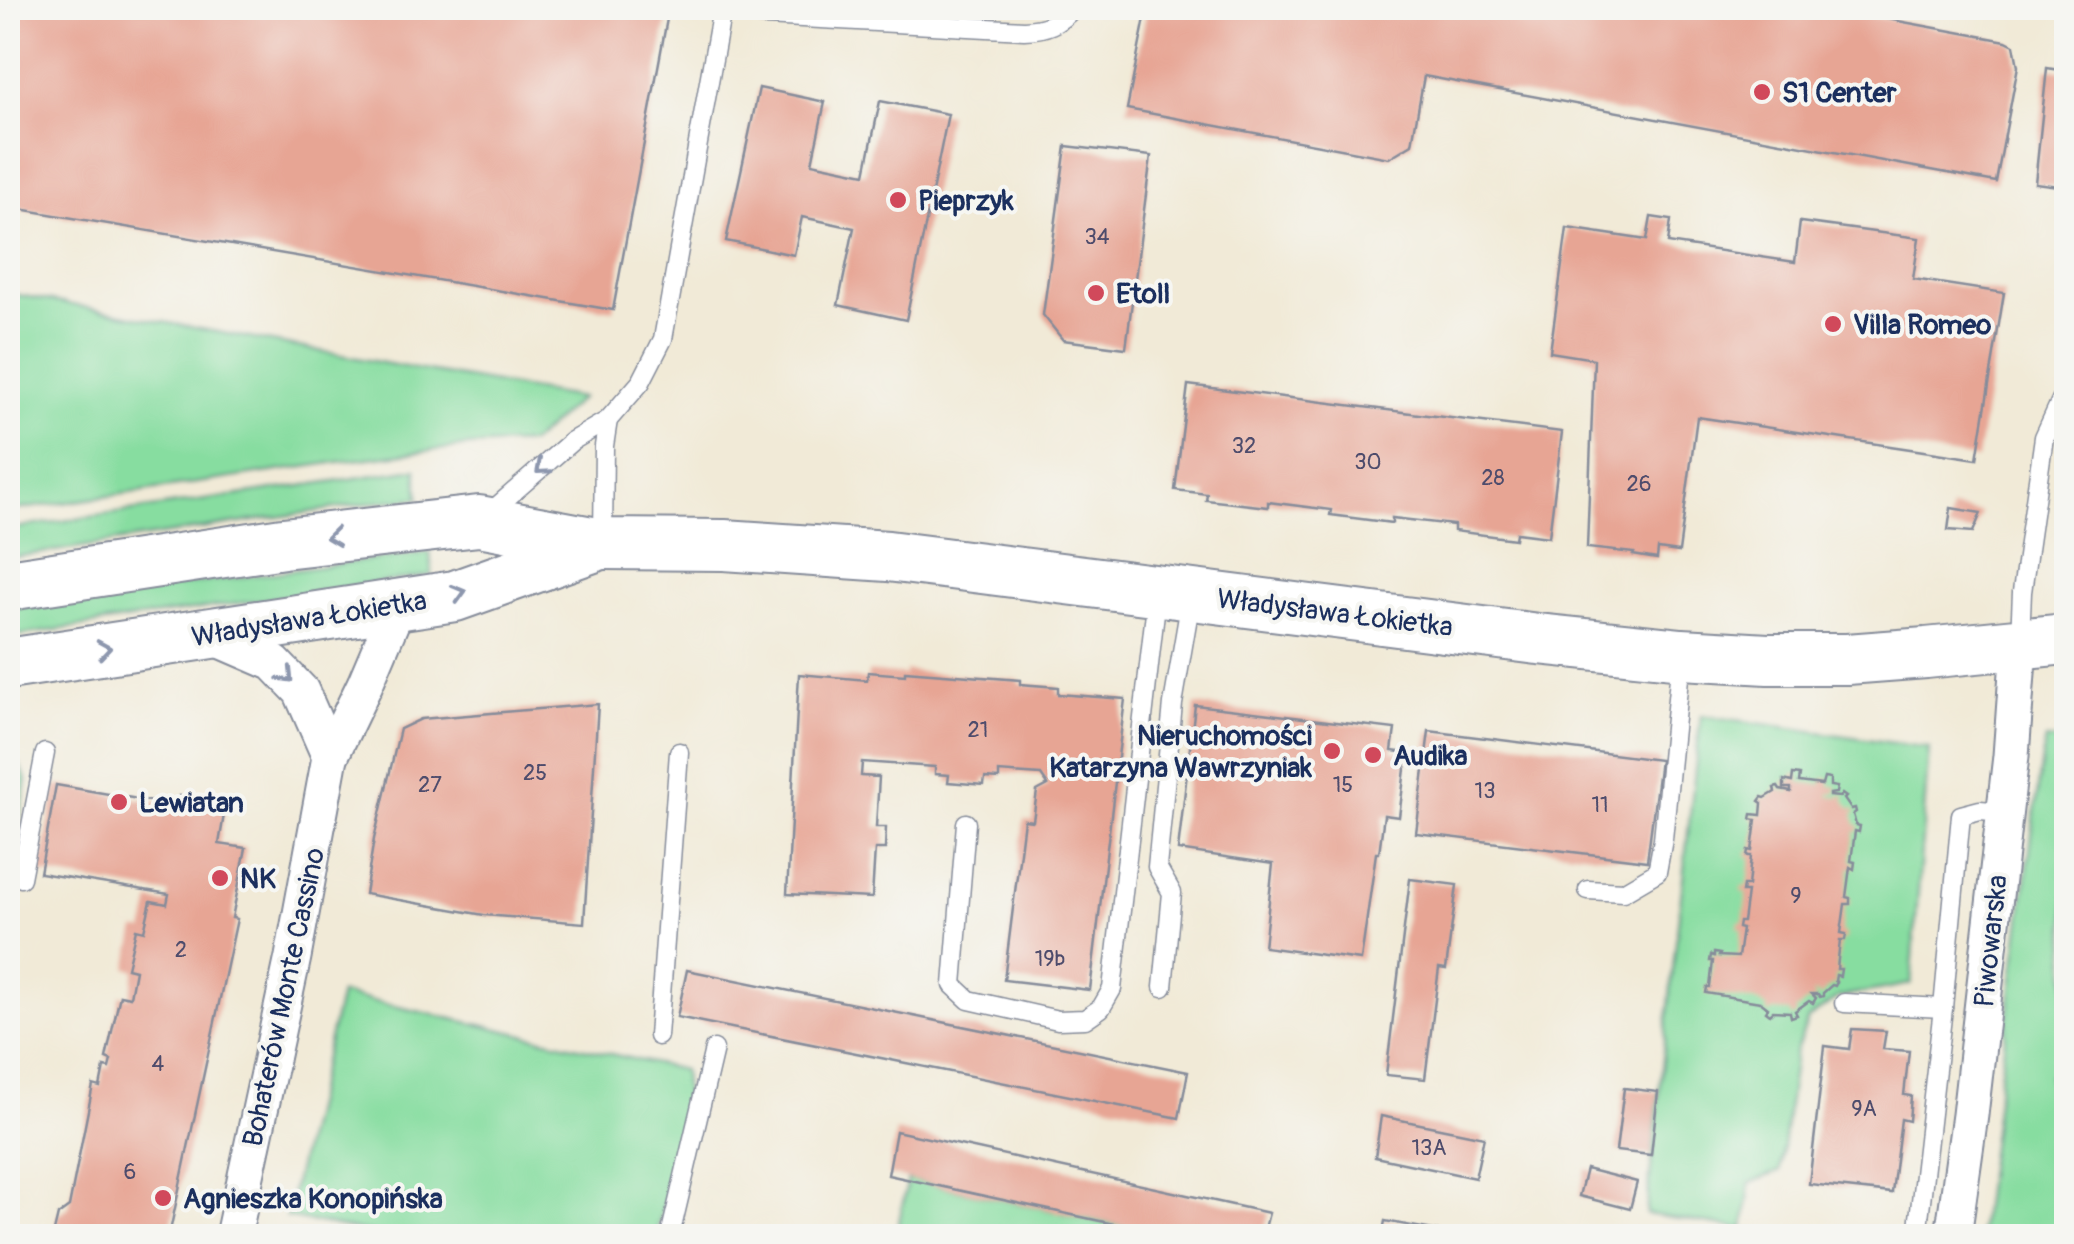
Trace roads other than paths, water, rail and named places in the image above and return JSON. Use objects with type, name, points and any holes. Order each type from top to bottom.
[{"type":"main road","name":"Władysława Łokietka","points":[[8,585],[283,543],[479,522],[603,544],[724,545],[888,556],[1682,654],[1847,658],[2043,642]]},
{"type":"main road","name":"Władysława Łokietka","points":[[8,664],[454,596],[603,544]]},
{"type":"street","name":"Bohaterów Monte Cassino","points":[[233,1236],[293,956],[330,756],[366,684],[398,606]]},
{"type":"street","points":[[206,634],[274,664],[302,691],[330,756]]},
{"type":"street","name":"Piwowarska","points":[[1953,1236],[2014,725],[2043,642]]},
{"type":"lane","points":[[479,522],[572,441],[608,420],[641,382],[662,339],[722,8],[748,14],[1024,30],[1042,29],[1060,21],[1073,8]]},
{"type":"lane","points":[[2043,642],[2022,592],[2044,437],[2066,389]]},
{"type":"lane","points":[[603,544],[608,420]]},
{"type":"lane","points":[[966,822],[953,986],[969,1000],[1058,1020],[1084,1019],[1101,1008],[1112,989],[1175,592]]},
{"type":"lane","points":[[1163,987],[1172,893],[1157,867],[1172,704],[1175,592]]},
{"type":"lane","points":[[1588,890],[1622,892],[1658,872],[1682,654]]},
{"type":"lane","points":[[658,1036],[680,752]]},
{"type":"lane","points":[[21,878],[45,753]]},
{"type":"lane","points":[[1917,1236],[1961,816],[1980,810],[2004,812]]},
{"type":"lane","points":[[1844,1003],[1943,1008]]},
{"type":"lane","points":[[670,1236],[714,1049]]},
{"type":"place","name":"S1 Center","points":[[1762,92]]},
{"type":"place","name":"Pieprzyk","points":[[898,200]]},
{"type":"place","name":"Etoll","points":[[1096,293]]},
{"type":"place","name":"Villa Romeo","points":[[1833,324]]},
{"type":"place","name":"Nieruchomości Katarzyna Wawrzyniak","points":[[1332,751]]},
{"type":"place","name":"Audika","points":[[1373,755]]},
{"type":"place","name":"Lewiatan","points":[[119,802]]},
{"type":"place","name":"NK","points":[[220,878]]},
{"type":"place","name":"Agnieszka Konopińska","points":[[163,1198]]}]
